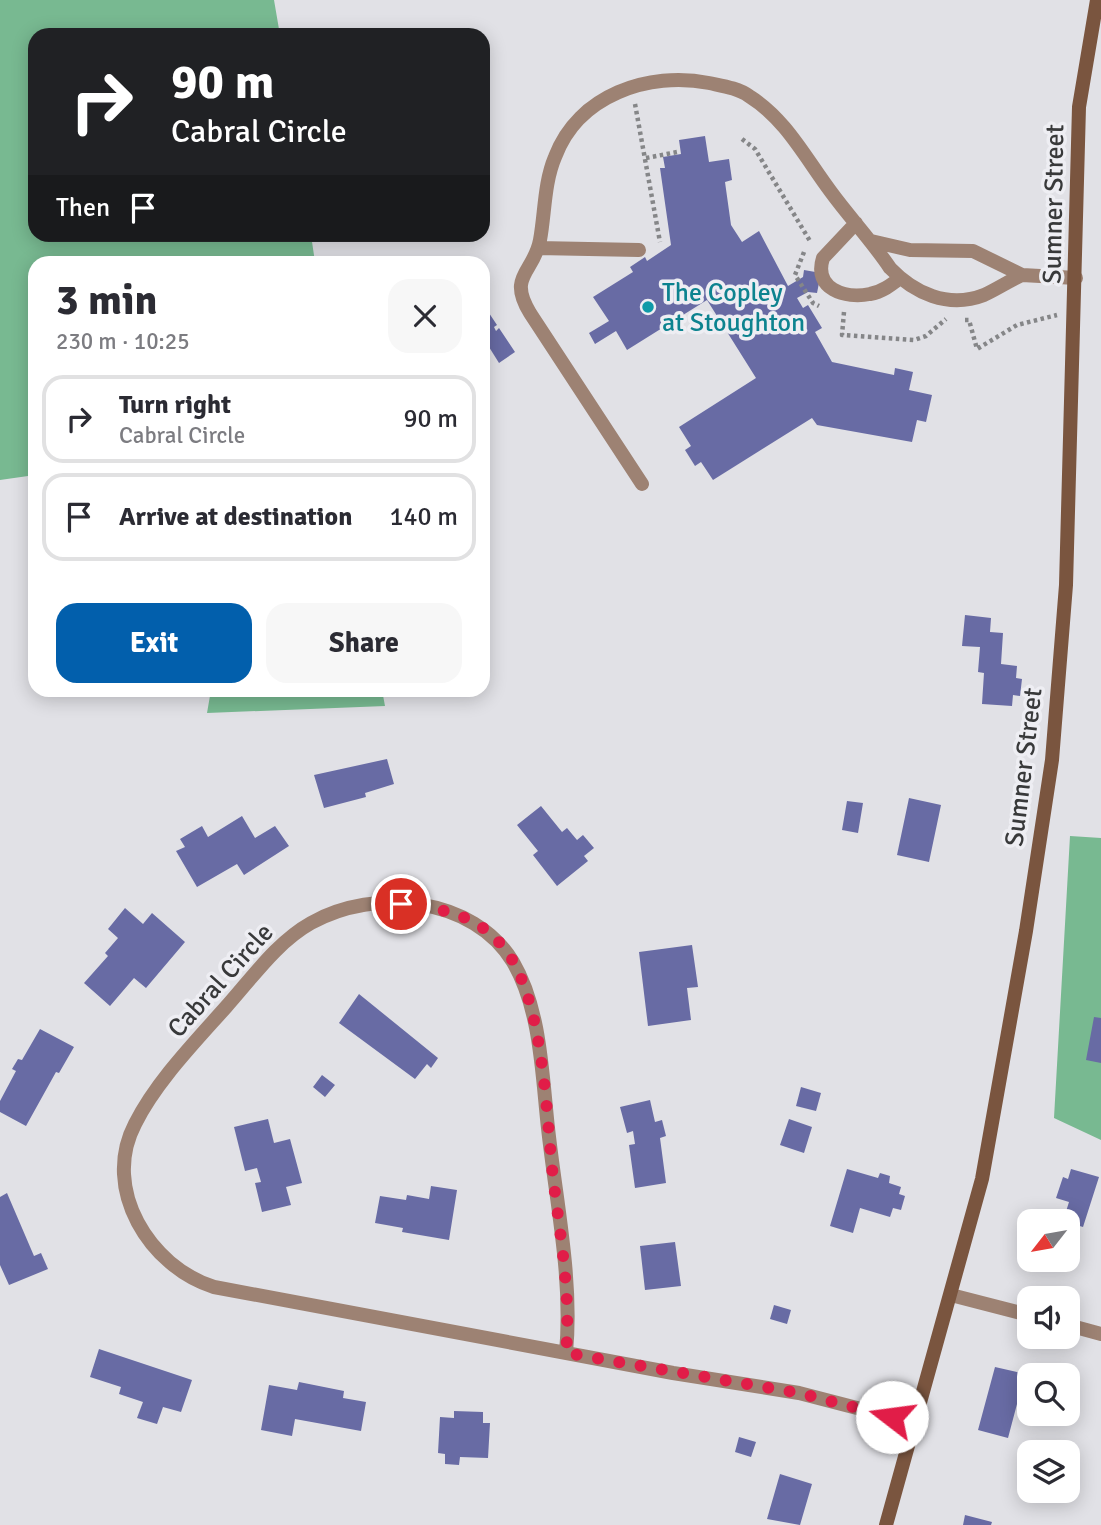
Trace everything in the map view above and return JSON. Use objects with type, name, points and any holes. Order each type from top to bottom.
[{"type":"main road","name":"Sumner Street","points":[[886,1525],[982,1179],[1026,932],[1052,761],[1066,585],[1079,107],[1097,0]]},
{"type":"street","points":[[642,484],[522,299],[522,277],[538,248],[547,188],[561,144],[593,108],[614,94],[635,86],[678,78],[727,86],[748,94],[778,119],[900,278],[925,295],[960,298],[982,295],[1022,275]]},
{"type":"street","points":[[856,223],[822,258],[822,273],[829,287],[843,295],[872,294],[900,278]]},
{"type":"street","points":[[871,241],[910,250],[973,251],[1022,275],[1076,278]]},
{"type":"street","points":[[538,248],[639,250]]},
{"type":"street","name":"Cabral Circle","points":[[566,1353],[568,1302],[535,1027],[515,965],[505,950],[478,924],[459,914],[436,907],[376,904],[337,911],[313,922],[282,944],[206,1030],[135,1124],[127,1154],[126,1184],[134,1214],[143,1232],[169,1263],[194,1279],[214,1287],[566,1353],[799,1393],[915,1423]]},
{"type":"street","points":[[951,1295],[1017,1312]]},
{"type":"street","points":[[1080,1328],[1101,1334]]},
{"type":"path","points":[[635,86],[634,101],[660,242]]},
{"type":"path","points":[[646,158],[677,152]]},
{"type":"green space","points":[[0,0],[274,0],[279,28],[28,28],[28,242],[312,242],[314,256],[28,256],[28,476],[0,480]]},
{"type":"green space","points":[[210,697],[383,697],[385,706],[207,713]]},
{"type":"green space","points":[[1070,836],[1101,838],[1101,1140],[1054,1118]]},
{"type":"building","name":"The Copley at Stoughton","points":[[705,136],[709,162],[729,159],[732,180],[725,182],[731,225],[742,242],[759,231],[788,286],[803,277],[804,270],[821,273],[817,293],[808,292],[797,298],[803,308],[808,305],[822,328],[815,332],[832,362],[894,375],[895,368],[913,372],[909,390],[932,395],[926,422],[917,420],[912,442],[817,425],[812,418],[713,480],[701,462],[695,466],[685,450],[691,446],[679,427],[756,378],[707,300],[627,350],[616,331],[595,344],[589,333],[609,321],[593,297],[633,272],[630,267],[645,257],[647,261],[671,245],[660,168],[665,168],[663,157],[681,154],[679,140]]},
{"type":"building","points":[[490,314],[497,325],[494,327],[496,331],[499,328],[515,352],[499,363],[490,349]]},
{"type":"building","points":[[965,615],[991,618],[990,632],[1003,633],[1001,664],[1017,666],[1016,678],[1022,679],[1020,696],[1013,695],[1012,706],[982,704],[984,673],[978,672],[980,647],[962,646]]},
{"type":"building","points":[[387,759],[394,784],[365,793],[366,797],[324,808],[314,775]]},
{"type":"building","points":[[909,798],[941,805],[929,862],[897,855]]},
{"type":"building","points":[[847,801],[863,803],[858,833],[842,830]]},
{"type":"building","points":[[541,806],[562,832],[567,828],[577,840],[583,835],[594,848],[584,856],[588,861],[557,886],[533,855],[538,851],[517,825]]},
{"type":"building","points":[[242,816],[255,838],[275,826],[289,846],[244,875],[237,864],[197,887],[176,851],[185,847],[180,839],[202,826],[208,837]]},
{"type":"building","points":[[125,908],[143,924],[152,913],[185,942],[146,988],[134,978],[110,1006],[84,983],[108,956],[105,953],[118,938],[108,929]]},
{"type":"building","points":[[692,945],[698,987],[687,988],[691,1020],[648,1026],[639,952]]},
{"type":"building","points":[[359,994],[438,1058],[431,1068],[427,1064],[415,1079],[339,1023]]},
{"type":"building","points":[[1094,1017],[1101,1018],[1101,1063],[1086,1060]]},
{"type":"building","points":[[40,1029],[74,1047],[59,1073],[56,1072],[26,1126],[0,1112],[0,1101],[16,1071],[12,1069],[18,1059],[22,1060]]},
{"type":"building","points":[[322,1075],[335,1085],[325,1097],[313,1087]]},
{"type":"building","points":[[801,1087],[821,1093],[816,1111],[796,1106]]},
{"type":"building","points":[[650,1100],[655,1122],[662,1120],[666,1136],[660,1138],[666,1183],[635,1188],[629,1145],[635,1144],[633,1131],[627,1133],[620,1107]]},
{"type":"building","points":[[268,1119],[274,1143],[290,1139],[302,1183],[286,1187],[291,1205],[262,1212],[255,1183],[261,1182],[257,1168],[245,1171],[234,1127]]},
{"type":"building","points":[[789,1119],[812,1127],[804,1153],[780,1145]]},
{"type":"building","points":[[847,1169],[878,1178],[880,1173],[890,1176],[889,1183],[901,1187],[899,1194],[905,1196],[901,1210],[893,1208],[890,1217],[860,1208],[853,1233],[830,1226]]},
{"type":"building","points":[[1071,1169],[1099,1177],[1083,1227],[1080,1226],[1080,1209],[1067,1209],[1069,1202],[1056,1198],[1063,1177],[1068,1179]]},
{"type":"building","points":[[431,1186],[457,1190],[449,1240],[402,1232],[403,1228],[375,1223],[380,1196],[406,1200],[407,1195],[429,1199]]},
{"type":"building","points":[[7,1193],[34,1256],[41,1253],[48,1269],[9,1285],[0,1265],[0,1197]]},
{"type":"building","points":[[675,1242],[681,1286],[645,1290],[640,1246]]},
{"type":"building","points":[[774,1305],[791,1310],[787,1324],[770,1319]]},
{"type":"building","points":[[99,1349],[192,1380],[181,1412],[163,1407],[157,1424],[137,1418],[143,1402],[119,1394],[121,1387],[90,1377]]},
{"type":"building","points":[[995,1367],[1017,1372],[1017,1404],[1008,1438],[978,1430]]},
{"type":"building","points":[[299,1382],[344,1391],[343,1398],[366,1402],[361,1431],[295,1419],[292,1436],[261,1430],[269,1385],[297,1390]]},
{"type":"building","points":[[454,1411],[483,1412],[483,1423],[490,1423],[488,1458],[460,1457],[459,1465],[445,1464],[445,1454],[438,1453],[440,1417],[454,1418]]},
{"type":"building","points":[[739,1437],[756,1442],[751,1457],[735,1452]]},
{"type":"building","points":[[780,1474],[812,1484],[800,1525],[767,1519]]},
{"type":"building","points":[[965,1515],[992,1522],[991,1525],[963,1525]]},
{"type":"place","name":"The Copley at Stoughton","points":[[648,307]]},
{"type":"route","points":[[401,904],[436,907],[459,914],[478,924],[505,950],[523,984],[535,1027],[568,1302],[566,1353],[799,1393],[892,1417]]}]
